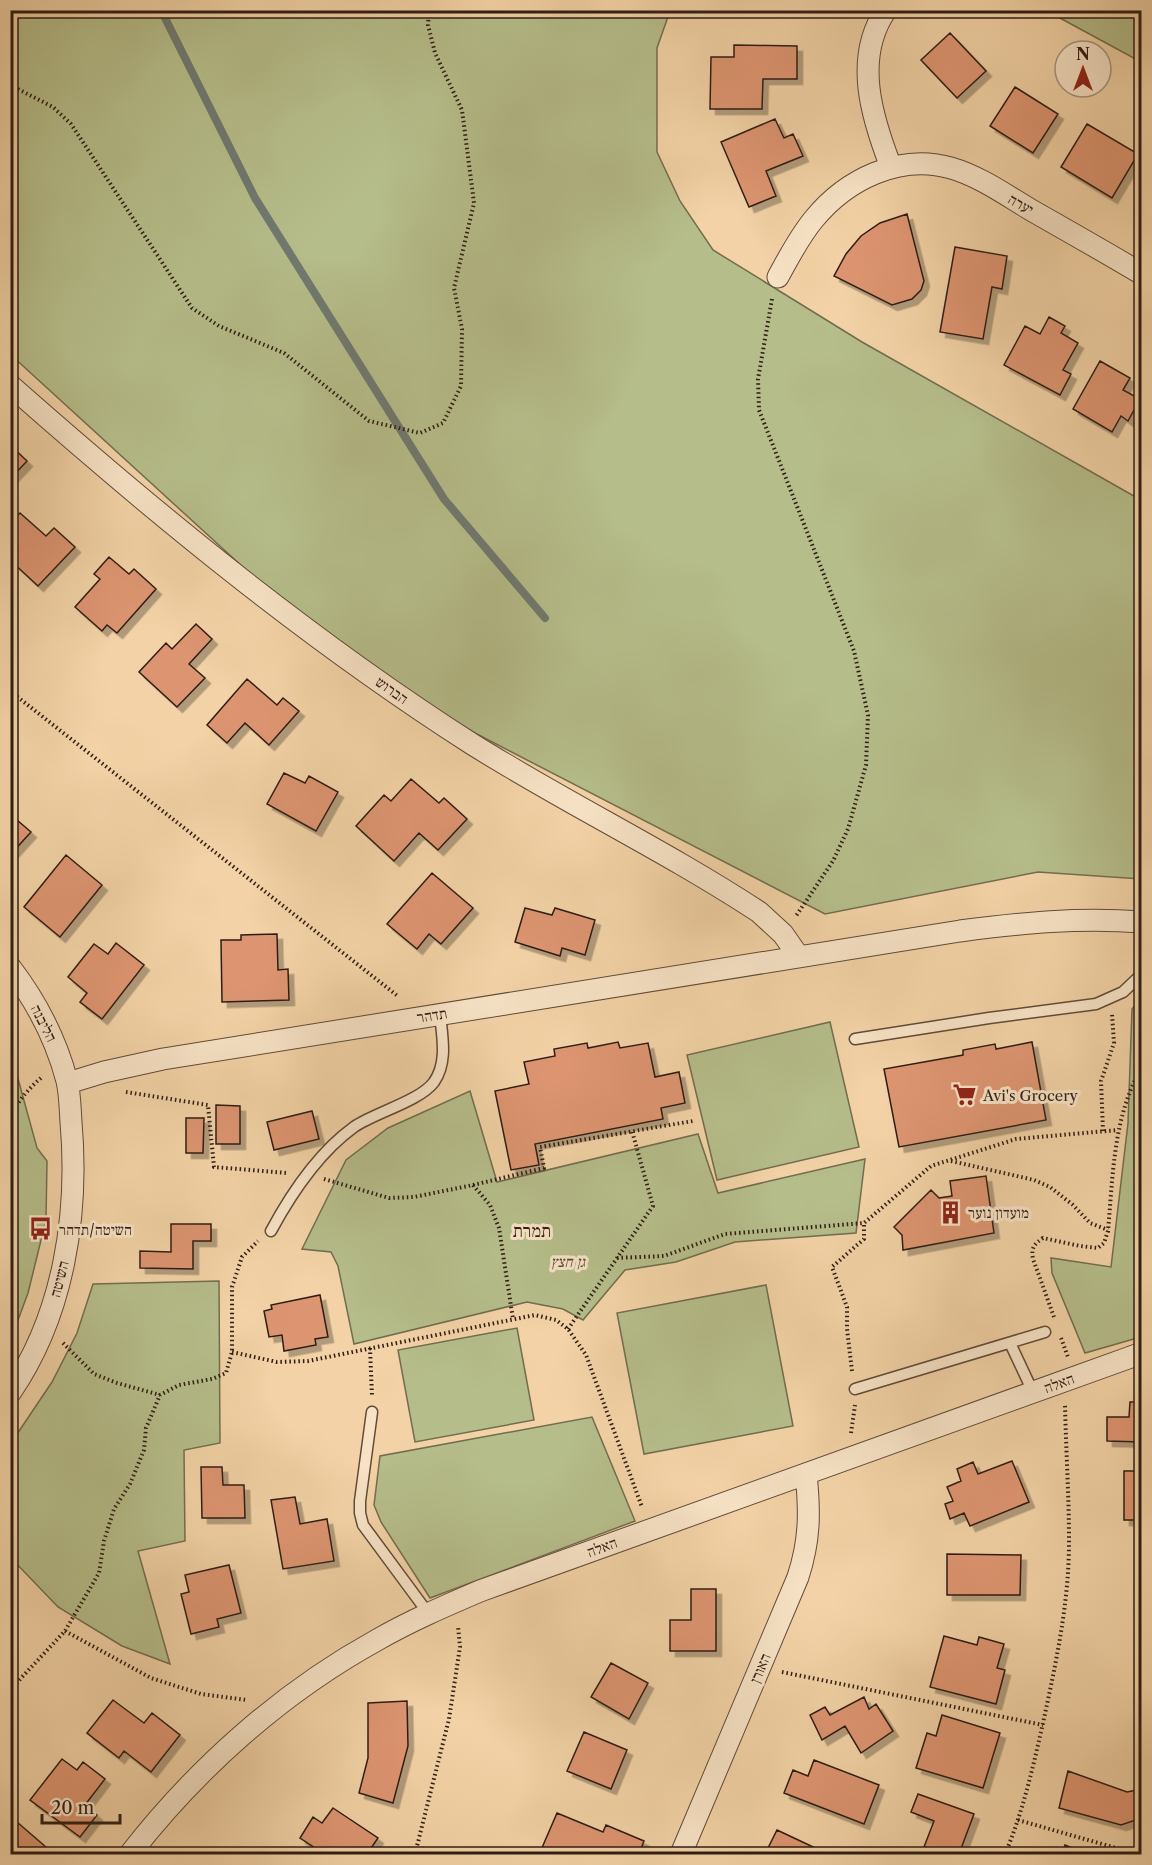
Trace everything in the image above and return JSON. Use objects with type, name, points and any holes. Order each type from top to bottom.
[{"type":"street","points":[[886,10],[872,38],[868,62],[876,126],[891,167]]},
{"type":"street","name":"יערה","points":[[778,277],[808,228],[838,195],[863,178],[891,167],[920,163],[950,168],[982,181],[1142,274]]},
{"type":"street","name":"הברוש","points":[[10,385],[229,568],[389,688],[483,750],[748,905],[768,919],[783,934],[799,957]]},
{"type":"street","name":"תדהר","points":[[68,1083],[118,1068],[163,1059],[960,930],[1034,921],[1102,919],[1142,922]]},
{"type":"street","name":"הליבנה","points":[[10,967],[40,1012],[57,1047],[68,1083]]},
{"type":"street","name":"השיטה","points":[[10,1393],[21,1378],[46,1326],[63,1270],[72,1211],[74,1149],[68,1083]]},
{"type":"street","name":"האלה","points":[[130,1854],[149,1829],[190,1784],[233,1742],[279,1704],[327,1670],[428,1613],[1142,1353]]},
{"type":"street","name":"האורן","points":[[681,1854],[798,1577],[807,1548],[810,1509],[806,1474]]},
{"type":"lane","points":[[855,1039],[989,1018],[1080,1007],[1110,999],[1123,992],[1142,974]]},
{"type":"lane","points":[[270,1231],[289,1197],[306,1174],[355,1127],[422,1092],[434,1082],[444,1056],[432,1015]]},
{"type":"lane","points":[[855,1389],[1046,1332]]},
{"type":"lane","points":[[1010,1343],[1033,1392]]},
{"type":"lane","points":[[372,1412],[360,1501],[363,1525],[428,1613]]},
{"type":"path","points":[[10,85],[52,107],[71,124],[192,308],[219,326],[284,353],[369,422],[420,433],[443,423],[461,386],[462,329],[454,288],[474,203],[462,110],[435,53],[428,25],[429,10]]},
{"type":"path","points":[[778,277],[769,311],[758,379],[759,410],[854,651],[867,715],[866,765],[848,829],[833,861],[783,934]]},
{"type":"path","points":[[10,691],[432,1015]]},
{"type":"path","points":[[1103,1131],[1101,1081],[1114,1043],[1110,999]]},
{"type":"path","points":[[10,1118],[32,1086],[61,1062]]},
{"type":"path","points":[[1056,1324],[1033,1259],[1032,1250],[1043,1238],[1098,1248],[1104,1243],[1108,1230],[1118,1130],[1131,1086],[1142,1067]]},
{"type":"path","points":[[473,1185],[544,1168],[540,1147],[693,1121]]},
{"type":"path","points":[[617,1258],[664,1256],[725,1234],[864,1223],[931,1166],[1016,1139],[1118,1130]]},
{"type":"path","points":[[568,1329],[653,1206],[632,1131]]},
{"type":"path","points":[[948,1161],[1034,1180],[1050,1187],[1073,1205],[1090,1223],[1108,1230]]},
{"type":"path","points":[[851,1458],[855,1389],[847,1329],[847,1307],[832,1267],[864,1239],[864,1223]]},
{"type":"path","points":[[10,1690],[65,1631],[99,1573],[104,1541],[114,1509],[130,1484],[144,1450],[147,1428],[160,1395],[179,1385],[212,1379],[226,1373],[232,1352],[232,1287],[242,1257],[270,1231]]},
{"type":"path","points":[[232,1352],[277,1362],[308,1361],[535,1315],[556,1320],[568,1329],[586,1355],[651,1530]]},
{"type":"path","points":[[46,1326],[94,1374],[160,1395]]},
{"type":"path","points":[[1005,1854],[1018,1820],[1054,1676],[1064,1613],[1068,1555],[1070,1379],[1060,1334]]},
{"type":"path","points":[[370,1348],[372,1412]]},
{"type":"path","points":[[415,1854],[449,1719],[460,1647],[456,1601]]},
{"type":"path","points":[[65,1631],[151,1678],[201,1694],[279,1704]]},
{"type":"path","points":[[760,1667],[1042,1725]]},
{"type":"path","points":[[1018,1820],[1137,1854]]},
{"type":"green space","points":[[10,11],[670,11],[657,48],[657,152],[680,201],[713,250],[862,342],[1141,500],[1141,879],[1038,872],[825,914],[411,700],[268,590],[11,355]]},
{"type":"green space","points":[[1047,11],[1141,11],[1141,62],[1113,47],[1113,39],[1099,39]]},
{"type":"green space","points":[[1141,998],[1141,1337],[1085,1353],[1052,1273],[1051,1258],[1111,1267],[1128,1123],[1132,1009]]},
{"type":"green space","points":[[830,1022],[859,1147],[717,1180],[687,1055]]},
{"type":"green space","points":[[17,1075],[37,1148],[47,1161],[46,1220],[28,1293],[11,1339],[10,1078]]},
{"type":"green space","name":"גן חצץ","points":[[470,1091],[497,1182],[698,1134],[718,1193],[865,1159],[856,1233],[735,1242],[676,1262],[625,1270],[583,1320],[563,1309],[527,1302],[354,1344],[338,1266],[331,1252],[302,1249],[346,1160],[388,1128]]},
{"type":"green space","points":[[219,1281],[220,1443],[184,1450],[185,1541],[138,1551],[170,1664],[122,1646],[58,1607],[11,1558],[11,1443],[52,1382],[77,1333],[93,1284]]},
{"type":"green space","points":[[766,1285],[793,1426],[644,1454],[617,1313]]},
{"type":"green space","points":[[517,1328],[534,1420],[415,1442],[398,1350]]},
{"type":"green space","points":[[592,1417],[635,1521],[430,1598],[381,1522],[374,1505],[380,1456]]},
{"type":"building","points":[[950,33],[986,71],[957,98],[921,60]]},
{"type":"building","points":[[734,45],[797,46],[797,79],[763,79],[762,109],[710,109],[711,57],[734,57]]},
{"type":"building","points":[[1015,87],[1058,114],[1033,153],[990,126]]},
{"type":"building","points":[[775,119],[784,138],[793,134],[803,156],[766,171],[776,196],[749,207],[721,142]]},
{"type":"building","points":[[1087,124],[1138,154],[1112,198],[1061,167]]},
{"type":"building","points":[[907,214],[924,281],[921,290],[912,299],[892,305],[834,276],[846,254],[861,236],[880,223]]},
{"type":"building","points":[[955,247],[1007,256],[1002,289],[992,287],[983,339],[940,332]]},
{"type":"building","points":[[1049,317],[1065,326],[1061,333],[1078,343],[1063,370],[1071,374],[1060,395],[1004,365],[1025,326],[1040,334]]},
{"type":"building","points":[[1100,361],[1130,378],[1123,390],[1140,399],[1128,421],[1121,416],[1112,432],[1073,409]]},
{"type":"building","points":[[10,445],[27,461],[10,479]]},
{"type":"building","points":[[20,513],[46,536],[54,528],[75,547],[38,586],[10,560],[10,523]]},
{"type":"building","points":[[109,557],[129,574],[134,569],[156,589],[117,633],[107,625],[102,631],[75,607],[100,579],[94,574]]},
{"type":"building","points":[[196,624],[212,639],[189,664],[205,678],[177,707],[139,672],[166,643],[172,649]]},
{"type":"building","points":[[247,679],[277,705],[283,698],[299,711],[269,745],[245,723],[227,743],[207,725]]},
{"type":"building","points":[[284,773],[305,783],[309,776],[338,792],[316,831],[267,804]]},
{"type":"building","points":[[411,779],[439,803],[444,798],[467,819],[438,850],[419,833],[394,861],[356,826],[384,795],[391,801]]},
{"type":"building","points":[[10,814],[31,832],[10,855]]},
{"type":"building","points":[[66,855],[102,885],[60,937],[24,907]]},
{"type":"building","points":[[432,873],[473,908],[441,944],[429,934],[417,949],[387,924]]},
{"type":"building","points":[[525,908],[552,915],[555,908],[595,920],[585,955],[562,948],[560,956],[515,942]]},
{"type":"building","points":[[277,934],[278,970],[288,969],[289,1000],[222,1002],[221,940],[241,940],[241,935]]},
{"type":"building","points":[[116,943],[144,965],[102,1019],[80,1002],[87,993],[68,977],[94,944],[108,954]]},
{"type":"building","points":[[618,1042],[620,1048],[648,1043],[655,1077],[679,1072],[685,1103],[661,1108],[663,1119],[535,1144],[539,1165],[511,1170],[495,1091],[529,1084],[524,1062],[555,1056],[554,1049],[587,1043],[588,1048]]},
{"type":"building","name":"Avi's Grocery","points":[[1032,1042],[1046,1120],[899,1147],[884,1069],[963,1055],[963,1050],[995,1044],[996,1049]]},
{"type":"building","points":[[216,1105],[240,1106],[240,1144],[216,1144]]},
{"type":"building","points":[[312,1111],[319,1139],[274,1150],[267,1122]]},
{"type":"building","points":[[186,1118],[204,1118],[203,1153],[186,1153]]},
{"type":"building","name":"מועדון נוער","points":[[986,1176],[994,1233],[903,1250],[902,1235],[894,1227],[931,1190],[939,1198],[952,1196],[950,1181]]},
{"type":"building","points":[[171,1224],[211,1224],[211,1241],[193,1241],[193,1269],[140,1268],[140,1251],[171,1252]]},
{"type":"building","points":[[320,1295],[328,1337],[315,1339],[316,1345],[284,1351],[282,1335],[269,1337],[264,1311],[272,1309],[271,1305]]},
{"type":"building","points":[[1130,1402],[1142,1402],[1142,1442],[1107,1441],[1107,1417],[1129,1417]]},
{"type":"building","points":[[1012,1461],[1029,1502],[970,1526],[964,1513],[950,1519],[945,1504],[953,1501],[947,1487],[961,1481],[957,1469],[973,1462],[978,1474]]},
{"type":"building","points":[[201,1467],[222,1467],[223,1485],[244,1485],[245,1518],[202,1518]]},
{"type":"building","points":[[1124,1471],[1142,1471],[1142,1520],[1124,1520]]},
{"type":"building","points":[[295,1497],[300,1524],[327,1519],[334,1561],[283,1569],[271,1500]]},
{"type":"building","points":[[947,1554],[1021,1555],[1020,1595],[947,1595]]},
{"type":"building","points":[[229,1565],[241,1613],[217,1619],[219,1627],[191,1634],[181,1594],[189,1592],[185,1575]]},
{"type":"building","points":[[691,1589],[716,1589],[716,1651],[670,1651],[670,1620],[691,1620]]},
{"type":"building","points":[[944,1636],[977,1645],[979,1637],[1004,1644],[997,1668],[1005,1670],[996,1704],[930,1687]]},
{"type":"building","points":[[611,1663],[648,1683],[629,1719],[591,1697]]},
{"type":"building","points":[[864,1697],[869,1709],[876,1704],[893,1731],[861,1753],[845,1726],[822,1740],[810,1715],[825,1707],[830,1715]]},
{"type":"building","points":[[113,1700],[144,1723],[152,1713],[180,1735],[151,1772],[124,1751],[119,1758],[87,1733]]},
{"type":"building","points":[[407,1701],[408,1746],[393,1803],[359,1793],[368,1758],[368,1703]]},
{"type":"building","points":[[942,1715],[1000,1733],[983,1788],[916,1768],[927,1733],[936,1736]]},
{"type":"building","points":[[584,1732],[627,1750],[611,1789],[567,1771]]},
{"type":"building","points":[[62,1759],[77,1770],[83,1762],[105,1779],[85,1805],[97,1815],[80,1837],[30,1800]]},
{"type":"building","points":[[814,1760],[879,1785],[864,1824],[784,1793],[793,1770],[808,1776]]},
{"type":"building","points":[[1068,1771],[1127,1792],[1142,1789],[1142,1818],[1121,1825],[1059,1808]]},
{"type":"building","points":[[918,1794],[974,1814],[959,1854],[946,1854],[924,1847],[934,1821],[911,1812]]},
{"type":"building","points":[[333,1808],[378,1838],[367,1854],[357,1854],[351,1850],[348,1854],[311,1854],[315,1848],[300,1838],[313,1817],[322,1823]]},
{"type":"building","points":[[557,1813],[603,1832],[606,1825],[644,1841],[639,1854],[552,1854],[541,1850]]},
{"type":"building","points":[[10,1816],[54,1854],[10,1854]]},
{"type":"building","points":[[777,1830],[828,1854],[765,1854]]},
{"type":"building","points":[[1065,1845],[1085,1853],[1046,1854],[1049,1848],[1062,1853]]},
{"type":"waterway","points":[[161,10],[255,198],[444,499],[545,618]]},
{"type":"place","name":"Avi's Grocery","points":[[965,1095]]},
{"type":"place","name":"מועדון נוער","points":[[950,1212]]},
{"type":"place","name":"השיטה/תדהר","points":[[41,1229]]},
{"type":"district","name":"תמרת","points":[[532,1231]]}]
